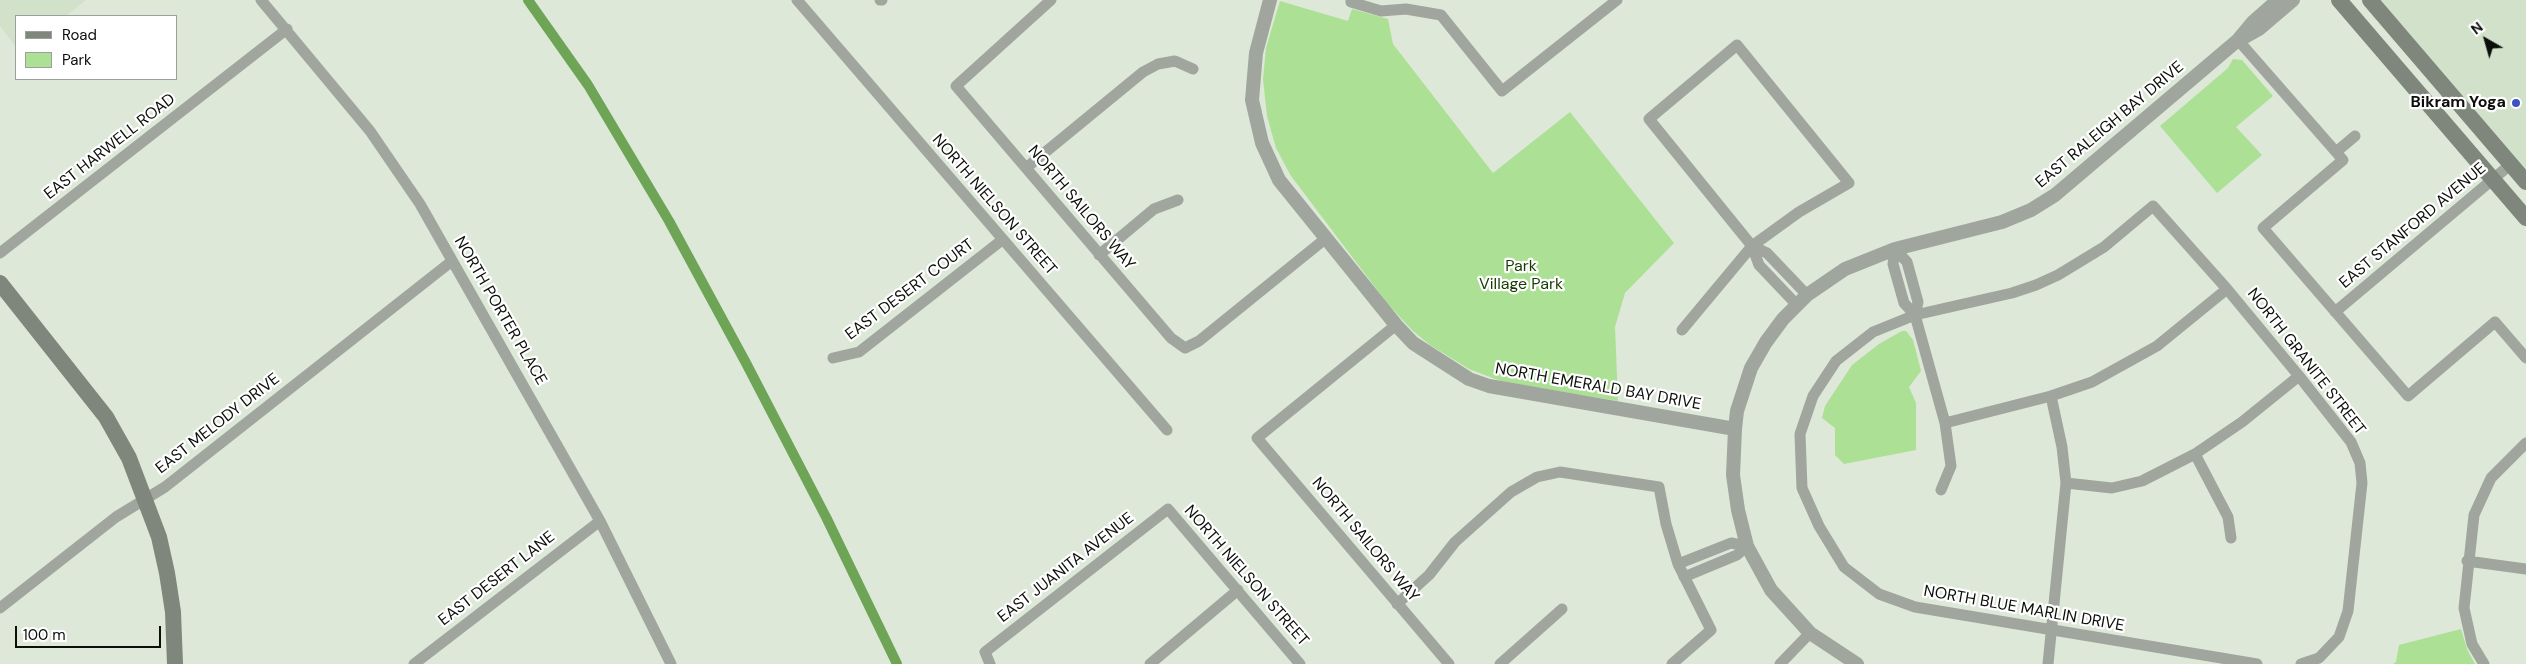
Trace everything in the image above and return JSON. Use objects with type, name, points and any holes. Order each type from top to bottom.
[{"type":"main road","points":[[2339,0],[2526,218]]},
{"type":"main road","points":[[2370,0],[2526,182]]},
{"type":"main road","points":[[0,283],[106,417],[129,458],[159,537],[173,612],[175,664]]},
{"type":"street","name":"NORTH PORTER PLACE","points":[[261,0],[370,131],[420,204],[600,521],[671,664]]},
{"type":"street","name":"NORTH NIELSON STREET","points":[[797,0],[1166,430]]},
{"type":"street","name":"NORTH SAILORS WAY","points":[[1051,0],[956,86],[1170,338],[1185,348],[1199,341],[1324,238]]},
{"type":"street","name":"NORTH EMERALD BAY DRIVE","points":[[1270,0],[1256,53],[1252,100],[1262,142],[1279,180],[1324,238],[1396,325],[1413,342],[1434,358],[1469,379],[1489,386],[1735,429]]},
{"type":"street","points":[[1351,1],[1381,11],[1406,9],[1441,16],[1502,91],[1617,0]]},
{"type":"street","name":"EAST RALEIGH BAY DRIVE","points":[[1857,664],[1810,633],[1771,590],[1747,546],[1738,510],[1734,476],[1735,429],[1737,411],[1751,368],[1766,342],[1807,295],[1845,269],[1895,248],[2002,222],[2042,204],[2081,175],[2238,40],[2252,22],[2278,0]]},
{"type":"street","name":"EAST RALEIGH BAY DRIVE","points":[[2238,40],[2259,29],[2293,0]]},
{"type":"street","name":"EAST HARWELL ROAD","points":[[0,253],[287,29]]},
{"type":"street","points":[[2238,40],[2339,156]]},
{"type":"street","points":[[1682,330],[1752,246],[1799,212],[1849,184],[1737,45],[1649,119],[1752,246],[1759,265],[1797,305]]},
{"type":"street","points":[[1026,168],[1143,72],[1158,64],[1175,61],[1193,69]]},
{"type":"street","points":[[2355,136],[2339,156],[2263,228],[2408,396],[2495,322],[2526,358]]},
{"type":"street","name":"EAST STANFORD AVENUE","points":[[2335,312],[2511,164]]},
{"type":"street","points":[[1099,255],[1154,209],[1178,200]]},
{"type":"street","name":"NORTH GRANITE STREET","points":[[2153,206],[2227,289],[2299,376],[2351,442],[2360,463],[2362,483],[2348,611],[2339,638],[2319,658],[2301,664]]},
{"type":"street","name":"NORTH BLUE MARLIN DRIVE","points":[[2153,206],[2104,247],[2081,262],[2036,285],[1915,315],[1873,332],[1836,360],[1814,396],[1800,434],[1802,488],[1819,526],[1844,567],[1879,594],[1916,607],[2257,664]]},
{"type":"street","name":"EAST DESERT COURT","points":[[833,358],[859,352],[1002,240]]},
{"type":"street","points":[[1752,246],[1767,253],[1807,295]]},
{"type":"street","points":[[1895,248],[1907,262],[1918,302],[1915,315],[1945,423],[1951,466],[1941,490]]},
{"type":"street","name":"EAST MELODY DRIVE","points":[[0,608],[116,516],[146,500],[452,261]]},
{"type":"street","points":[[1945,423],[2051,396],[2092,382],[2157,346],[2227,289]]},
{"type":"street","name":"NORTH SAILORS WAY","points":[[1396,325],[1257,438],[1449,664]]},
{"type":"street","points":[[2066,483],[2112,488],[2142,481],[2195,454],[2242,422],[2299,376]]},
{"type":"street","points":[[2048,664],[2053,631],[2066,483],[2062,447],[2051,396]]},
{"type":"street","points":[[2484,664],[2472,644],[2466,628],[2464,608],[2467,561],[2474,515],[2478,503],[2492,478],[2526,443]]},
{"type":"street","points":[[2195,454],[2228,517],[2231,538]]},
{"type":"street","points":[[1397,604],[1429,575],[1455,542],[1511,492],[1537,478],[1560,472],[1659,487],[1666,524],[1678,564],[1711,630],[1672,664]]},
{"type":"street","name":"NORTH NIELSON STREET","points":[[1168,509],[1300,664]]},
{"type":"street","name":"EAST JUANITA AVENUE","points":[[990,664],[985,652],[1168,509]]},
{"type":"street","name":"EAST DESERT LANE","points":[[414,664],[600,521]]},
{"type":"street","points":[[1678,564],[1731,543],[1747,546]]},
{"type":"street","points":[[1684,577],[1737,555],[1747,546]]},
{"type":"street","points":[[2467,561],[2526,569]]},
{"type":"street","points":[[1150,664],[1238,590]]},
{"type":"street","points":[[1500,664],[1562,609]]},
{"type":"street","points":[[1780,664],[1810,633]]},
{"type":"shaded area","points":[[0,0],[86,0],[67,15],[15,15],[15,46],[0,26]]},
{"type":"shaded area","points":[[2379,0],[2526,0],[2526,171]]},
{"type":"green space","name":"Park Village Park","points":[[1280,1],[1348,21],[1352,9],[1388,19],[1393,44],[1493,173],[1570,112],[1674,243],[1625,293],[1615,327],[1618,401],[1503,382],[1469,369],[1430,345],[1412,330],[1387,303],[1291,176],[1276,148],[1267,116],[1263,79],[1266,48]]},
{"type":"green space","points":[[2233,59],[2242,60],[2273,96],[2236,127],[2262,155],[2217,193],[2160,126],[2228,68]]},
{"type":"green space","points":[[1902,331],[1906,331],[1913,340],[1921,371],[1909,387],[1916,403],[1916,450],[1844,464],[1835,455],[1835,428],[1822,418],[1825,406],[1852,365],[1879,344]]},
{"type":"green space","points":[[2461,629],[2467,649],[2475,664],[2393,664],[2396,662],[2399,645]]},
{"type":"waterway","points":[[528,0],[588,85],[669,221],[826,517],[897,664]]},
{"type":"place","name":"Bikram Yoga","points":[[2516,103]]}]
